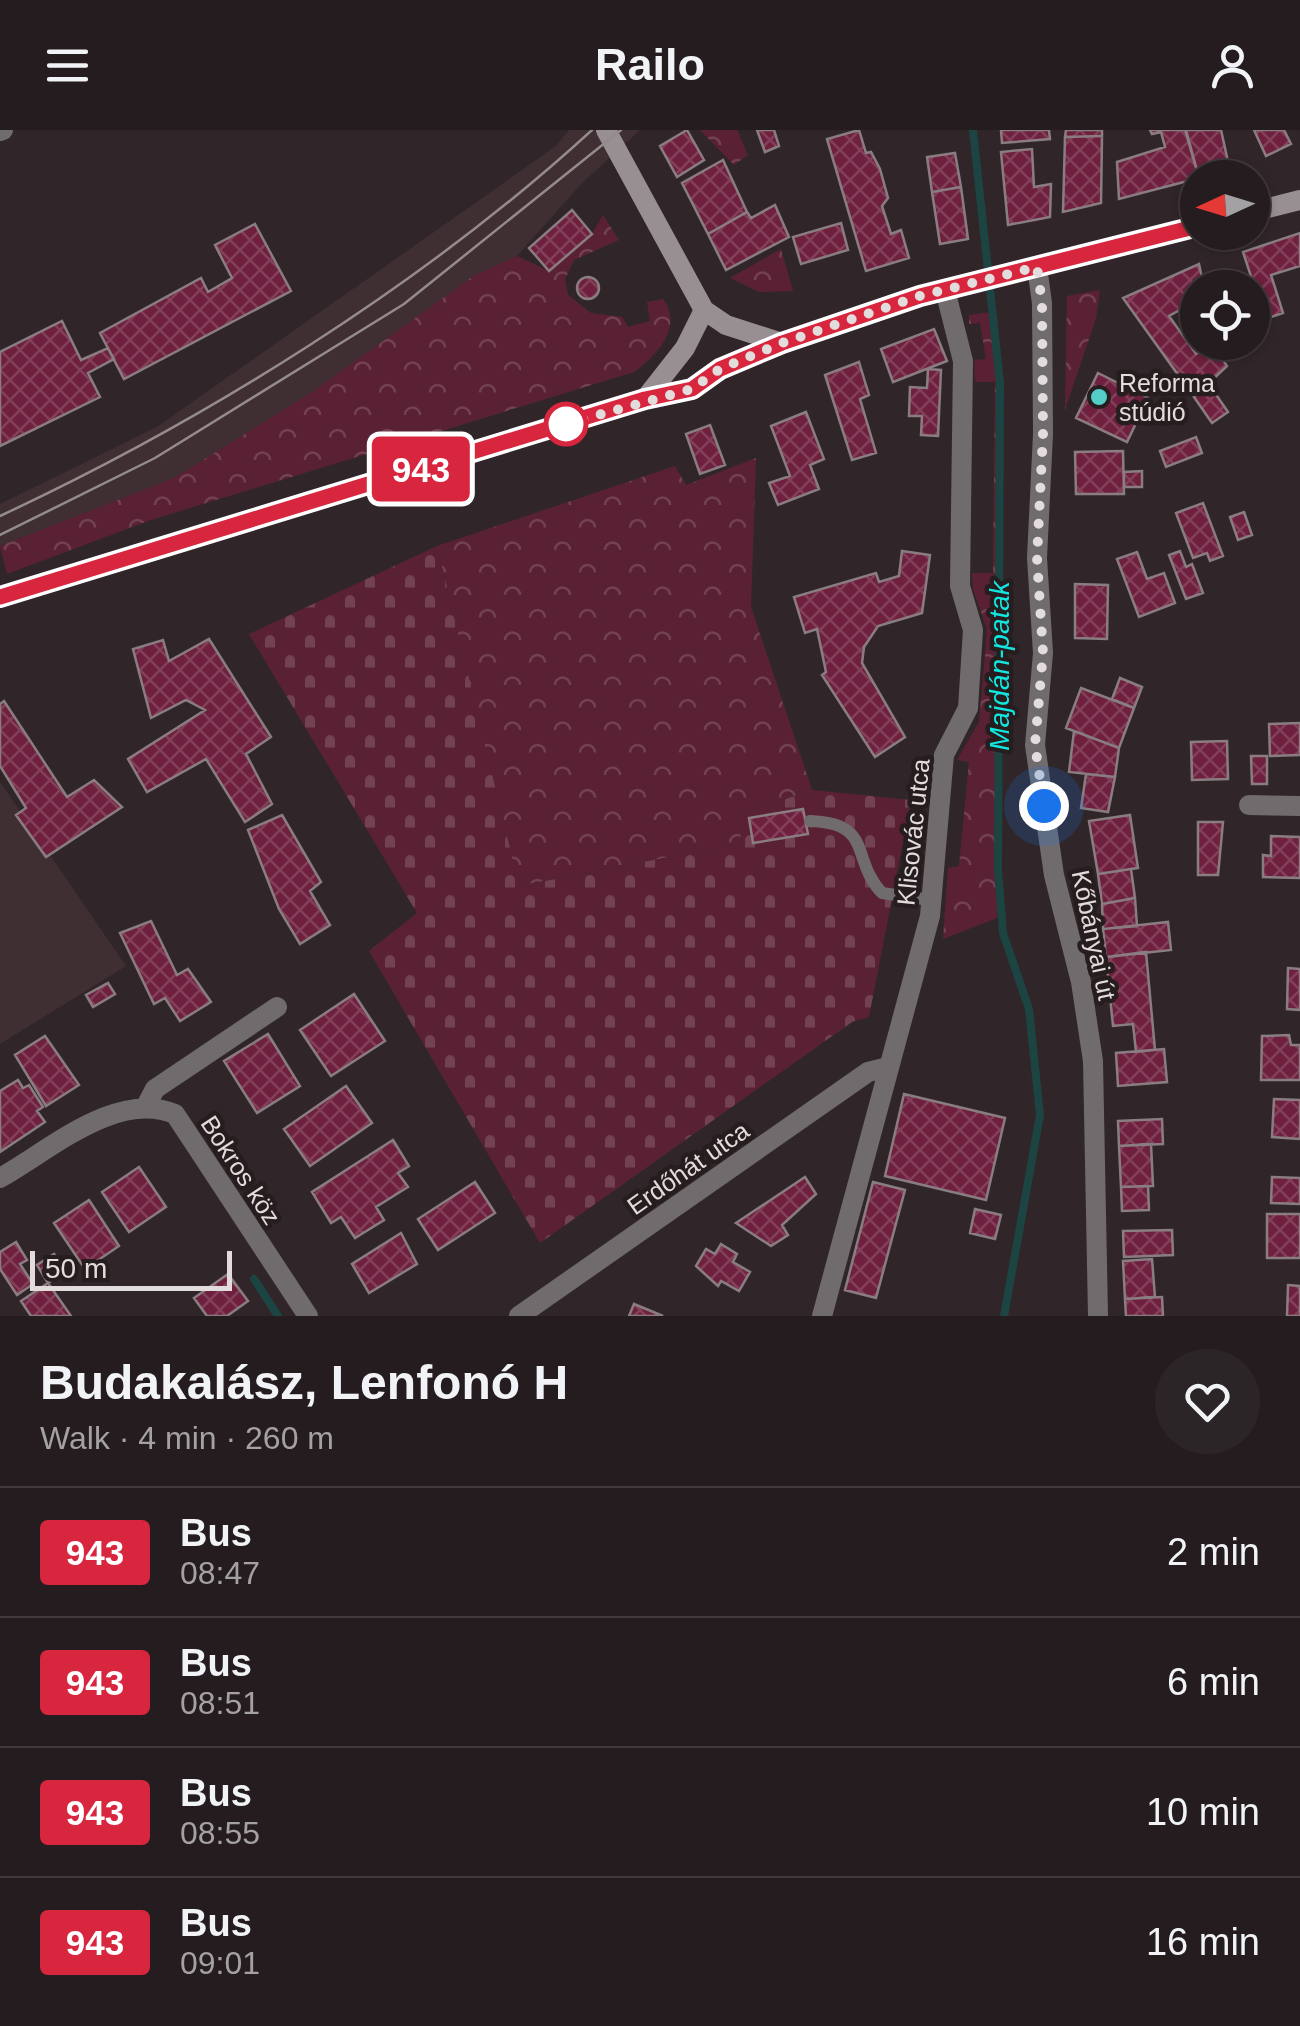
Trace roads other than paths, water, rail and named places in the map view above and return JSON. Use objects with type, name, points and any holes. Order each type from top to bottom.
[{"type":"main road","points":[[606,130],[704,310],[726,325],[782,343]]},
{"type":"main road","points":[[1270,208],[1300,200]]},
{"type":"main road","points":[[0,597],[645,399],[692,389],[720,369],[782,343],[945,290],[1180,231]]},
{"type":"main road","points":[[645,399],[689,341],[704,310]]},
{"type":"main road","points":[[689,341],[700,332],[726,325]]},
{"type":"main road","points":[[720,369],[726,348],[726,325]]},
{"type":"street","name":"Kőbányai út","points":[[1037,267],[1043,416],[1037,558],[1043,653],[1035,745],[1054,875],[1081,982],[1093,1061],[1098,1316]]},
{"type":"street","name":"Klisovác utca","points":[[822,1316],[927,928],[942,765],[947,746],[966,717],[974,630],[960,586],[963,361],[945,290]]},
{"type":"street","points":[[1250,805],[1300,806]]},
{"type":"street","points":[[0,1178],[116,1111],[146,1106],[154,1088],[277,1007]]},
{"type":"street","name":"Erdőhát utca","points":[[519,1316],[858,1079],[888,1067]]},
{"type":"street","name":"Bokros köz","points":[[146,1106],[175,1114],[308,1316]]},
{"type":"lane","points":[[810,821],[834,823],[851,831],[882,893],[930,900]]},
{"type":"waterway","name":"Majdán-patak","points":[[973,130],[1000,383],[998,871],[1003,933],[1029,1009],[1040,1115],[1004,1316]]},
{"type":"waterway","points":[[254,1279],[278,1316]]},
{"type":"tram line","points":[[0,516],[156,437],[310,345],[458,242],[592,130]]},
{"type":"tram line","points":[[0,535],[155,458],[404,304],[621,130]]},
{"type":"place","name":"Reforma stúdió","points":[[1099,397]]}]
